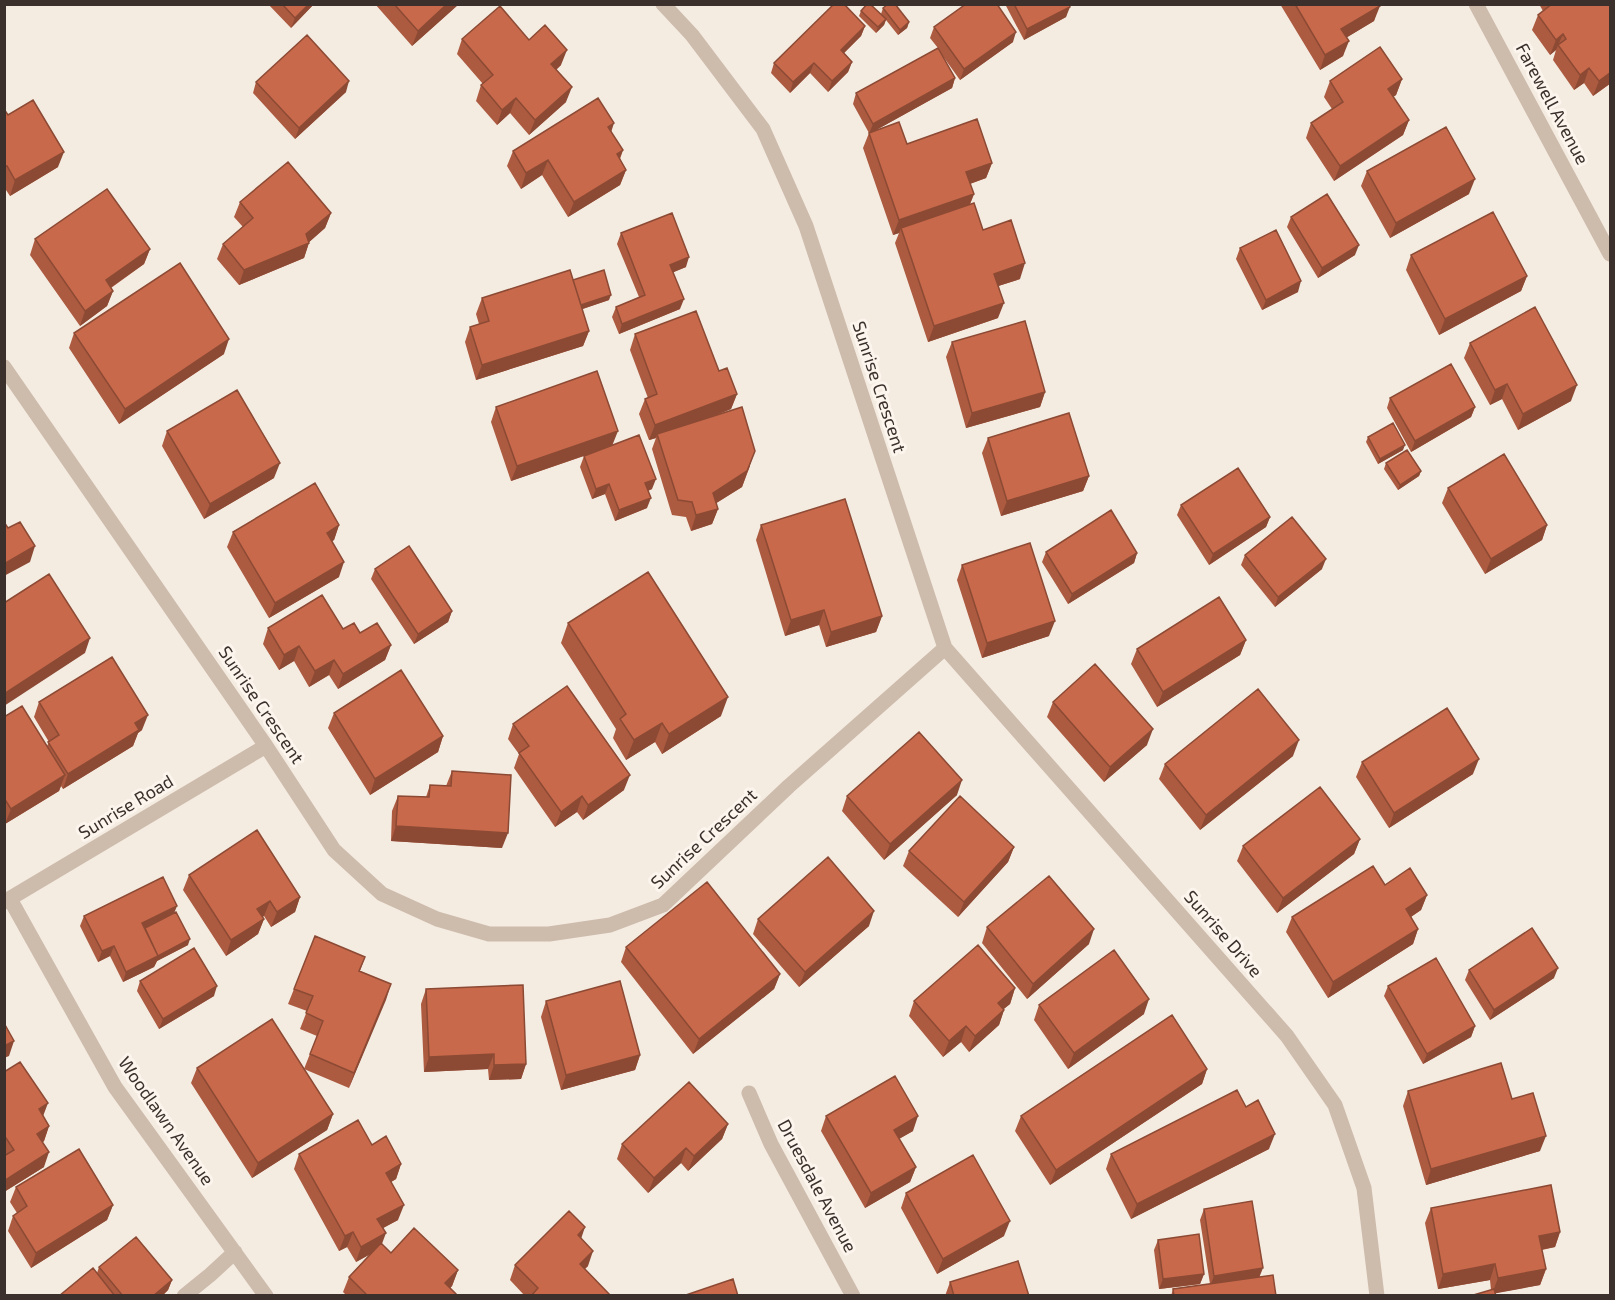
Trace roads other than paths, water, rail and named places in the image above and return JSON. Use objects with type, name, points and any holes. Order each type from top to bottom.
[{"type":"street","name":"Sunrise Crescent","points":[[4,367],[267,746],[334,850],[382,894],[437,919],[489,934],[549,934],[610,925],[663,905],[789,786],[945,648],[806,226],[763,129],[692,35],[663,4]]},
{"type":"street","name":"Farewell Avenue","points":[[1476,4],[1611,254]]},
{"type":"street","name":"Sunrise Drive","points":[[945,648],[1287,1036],[1335,1105],[1364,1188],[1377,1296]]},
{"type":"street","name":"Sunrise Road","points":[[7,900],[267,746]]},
{"type":"street","name":"Woodlawn Avenue","points":[[7,900],[115,1087],[266,1296]]},
{"type":"street","name":"Druesdale Avenue","points":[[749,1093],[771,1144],[853,1296]]},
{"type":"street","points":[[184,1296],[235,1252]]}]
